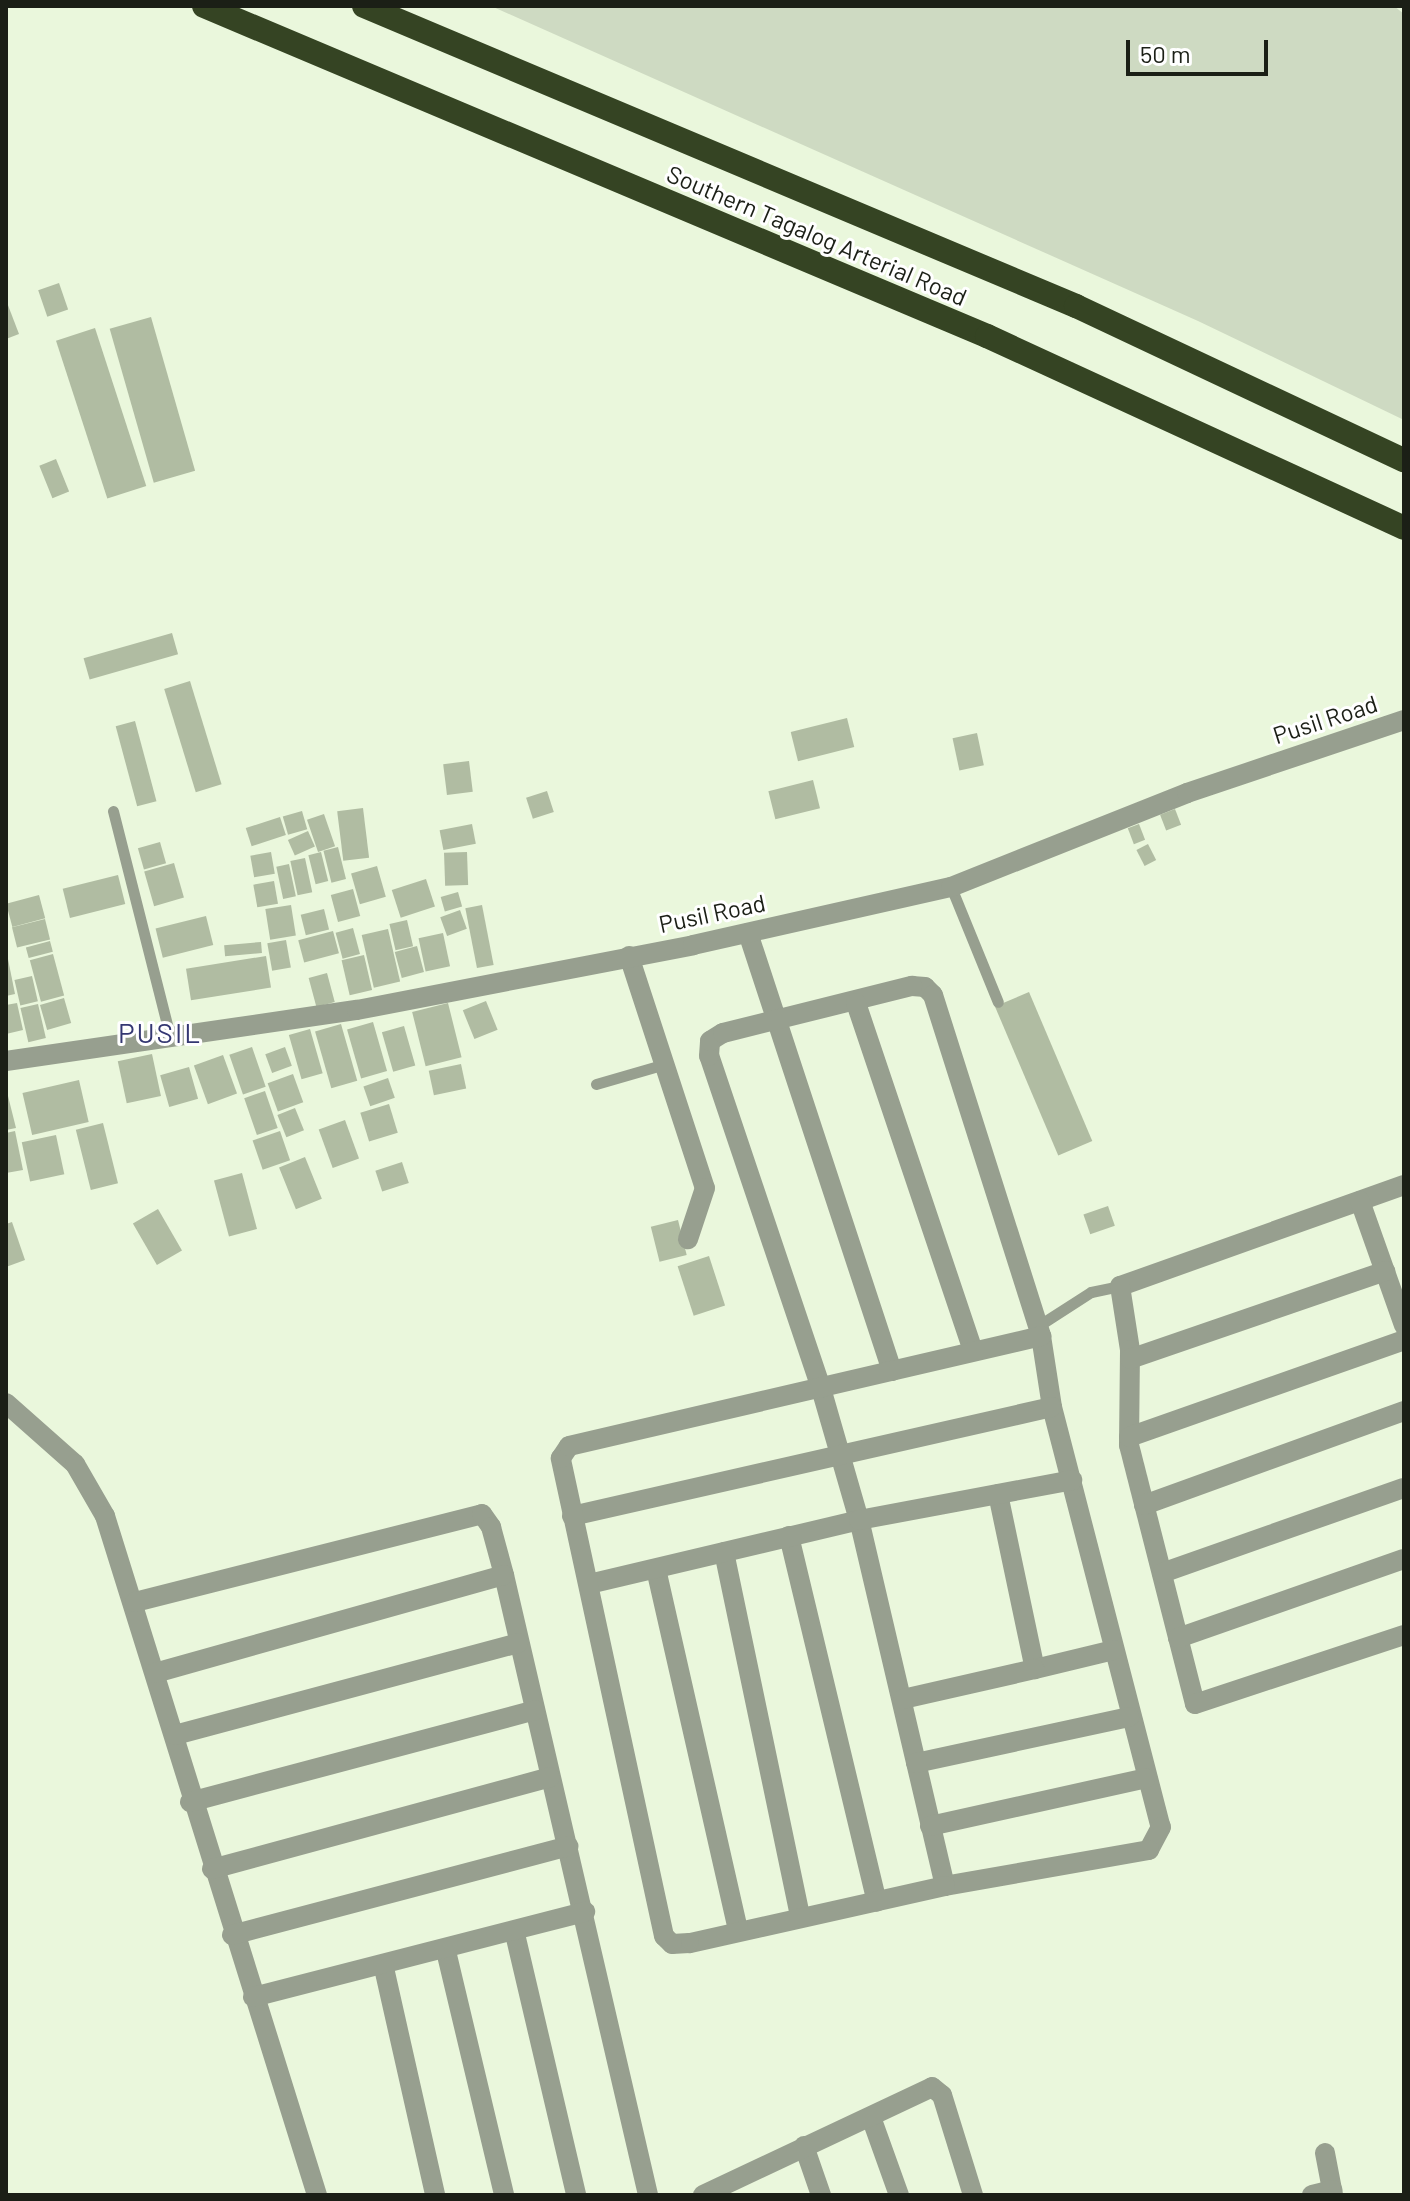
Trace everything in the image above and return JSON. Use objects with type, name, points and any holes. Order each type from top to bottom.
[{"type":"highway","name":"Southern Tagalog Arterial Road","points":[[204,6],[987,336],[1404,528]]},
{"type":"highway","name":"Southern Tagalog Arterial Road","points":[[364,6],[1076,306],[1404,460]]},
{"type":"street","name":"Pusil Road","points":[[6,1061],[357,1010],[748,933],[951,887],[1187,793],[1404,720]]},
{"type":"street","points":[[748,933],[892,1371]]},
{"type":"street","points":[[629,956],[705,1188],[688,1239]]},
{"type":"street","points":[[945,1886],[859,1520],[821,1388],[709,1056],[710,1041],[723,1033],[856,1003],[912,986],[925,987],[933,995],[1039,1331],[1052,1407],[1129,1717],[1161,1827],[1149,1850],[945,1886],[689,1943],[672,1944],[664,1936],[589,1584],[561,1469],[569,1446],[821,1388],[892,1371],[1039,1331]]},
{"type":"street","points":[[856,1003],[973,1351]]},
{"type":"street","points":[[1404,1185],[1120,1286],[1130,1359],[1129,1437],[1195,1704],[1404,1635]]},
{"type":"street","points":[[1360,1201],[1404,1325]]},
{"type":"street","points":[[1130,1359],[1385,1271]]},
{"type":"street","points":[[1129,1437],[1404,1340]]},
{"type":"street","points":[[6,1403],[14,1419],[75,1464],[91,1487],[135,1602],[175,1735],[190,1802],[317,2195]]},
{"type":"street","points":[[572,1516],[1052,1407]]},
{"type":"street","points":[[1144,1505],[1404,1411]]},
{"type":"street","points":[[589,1584],[859,1520],[1072,1480]]},
{"type":"street","points":[[1162,1573],[1404,1488]]},
{"type":"street","points":[[998,1494],[1035,1669]]},
{"type":"street","points":[[135,1602],[469,1514],[482,1514],[491,1527],[504,1575],[550,1777],[585,1912],[648,2195]]},
{"type":"street","points":[[789,1536],[877,1902]]},
{"type":"street","points":[[724,1552],[800,1917]]},
{"type":"street","points":[[1178,1638],[1404,1559]]},
{"type":"street","points":[[656,1569],[738,1930]]},
{"type":"street","points":[[155,1673],[504,1575]]},
{"type":"street","points":[[175,1735],[518,1643]]},
{"type":"street","points":[[903,1699],[1114,1650]]},
{"type":"street","points":[[190,1802],[535,1710]]},
{"type":"street","points":[[916,1763],[1129,1717]]},
{"type":"street","points":[[212,1869],[550,1777]]},
{"type":"street","points":[[930,1826],[1146,1778]]},
{"type":"street","points":[[232,1935],[568,1846]]},
{"type":"street","points":[[253,1997],[384,1968],[515,1934],[585,1912]]},
{"type":"street","points":[[515,1934],[576,2195]]},
{"type":"street","points":[[446,1951],[504,2195]]},
{"type":"street","points":[[384,1968],[435,2195]]},
{"type":"street","points":[[703,2195],[746,2186],[804,2146],[932,2087],[942,2095],[973,2195]]},
{"type":"street","points":[[871,2117],[899,2195]]},
{"type":"street","points":[[804,2146],[821,2195]]},
{"type":"street","points":[[1312,2195],[1333,2192],[1325,2153]]},
{"type":"lane","points":[[113,811],[170,1037]]},
{"type":"lane","points":[[951,887],[998,1002]]},
{"type":"lane","points":[[596,1084],[665,1064]]},
{"type":"lane","points":[[1039,1331],[1091,1292],[1120,1286]]},
{"type":"green space","points":[[491,6],[1394,6],[1404,14],[1404,420],[1198,321]]},
{"type":"building","points":[[59,283],[68,309],[47,317],[38,290]]},
{"type":"building","points":[[6,300],[19,334],[6,339]]},
{"type":"building","points":[[151,317],[195,471],[154,483],[110,329]]},
{"type":"building","points":[[95,328],[146,486],[107,499],[56,341]]},
{"type":"building","points":[[56,459],[69,491],[52,498],[39,466]]},
{"type":"building","points":[[172,633],[178,654],[90,680],[84,658]]},
{"type":"building","points":[[190,681],[222,784],[196,792],[164,689]]},
{"type":"building","points":[[847,718],[854,747],[798,761],[791,732]]},
{"type":"building","points":[[135,721],[156,801],[137,806],[116,726]]},
{"type":"building","points":[[977,733],[984,765],[959,770],[953,738]]},
{"type":"building","points":[[469,761],[473,792],[447,795],[443,764]]},
{"type":"building","points":[[813,780],[820,808],[775,819],[768,791]]},
{"type":"building","points":[[547,791],[554,812],[533,819],[526,798]]},
{"type":"building","points":[[363,808],[369,858],[343,861],[337,811]]},
{"type":"building","points":[[1175,809],[1181,825],[1166,831],[1160,815]]},
{"type":"building","points":[[302,811],[307,829],[288,835],[283,817]]},
{"type":"building","points":[[324,814],[335,846],[318,852],[307,820]]},
{"type":"building","points":[[280,817],[286,835],[252,846],[246,828]]},
{"type":"building","points":[[472,824],[476,844],[443,850],[440,830]]},
{"type":"building","points":[[1139,824],[1145,840],[1134,844],[1128,828]]},
{"type":"building","points":[[308,831],[315,847],[295,855],[288,840]]},
{"type":"building","points":[[160,842],[166,863],[144,869],[138,848]]},
{"type":"building","points":[[1148,844],[1156,860],[1145,866],[1136,850]]},
{"type":"building","points":[[338,847],[346,879],[331,883],[323,851]]},
{"type":"building","points":[[271,852],[275,874],[254,877],[250,856]]},
{"type":"building","points":[[321,852],[328,881],[316,884],[308,855]]},
{"type":"building","points":[[467,852],[468,885],[445,886],[444,853]]},
{"type":"building","points":[[305,858],[312,892],[298,895],[290,861]]},
{"type":"building","points":[[174,863],[184,898],[154,906],[144,872]]},
{"type":"building","points":[[289,864],[296,896],[283,899],[276,867]]},
{"type":"building","points":[[377,866],[386,897],[360,904],[351,873]]},
{"type":"building","points":[[118,875],[125,904],[70,918],[63,889]]},
{"type":"building","points":[[426,879],[435,907],[401,918],[392,890]]},
{"type":"building","points":[[274,881],[278,904],[257,907],[253,885]]},
{"type":"building","points":[[353,889],[360,916],[338,922],[331,895]]},
{"type":"building","points":[[458,892],[462,906],[445,911],[441,897]]},
{"type":"building","points":[[39,895],[45,918],[12,927],[6,904]]},
{"type":"building","points":[[291,905],[296,936],[270,940],[265,909]]},
{"type":"building","points":[[482,905],[494,965],[477,968],[465,908]]},
{"type":"building","points":[[324,909],[329,929],[306,935],[301,915]]},
{"type":"building","points":[[460,910],[467,929],[447,936],[440,917]]},
{"type":"building","points":[[206,916],[213,945],[163,958],[156,929]]},
{"type":"building","points":[[45,919],[50,939],[17,948],[12,927]]},
{"type":"building","points":[[407,920],[413,946],[396,950],[389,924]]},
{"type":"building","points":[[353,928],[360,954],[343,959],[336,933]]},
{"type":"building","points":[[388,929],[400,982],[374,988],[362,935]]},
{"type":"building","points":[[333,931],[339,953],[304,963],[298,940]]},
{"type":"building","points":[[443,933],[450,966],[426,971],[419,938]]},
{"type":"building","points":[[286,940],[291,968],[272,971],[267,943]]},
{"type":"building","points":[[50,941],[53,952],[29,958],[26,947]]},
{"type":"building","points":[[261,942],[262,953],[225,956],[224,945]]},
{"type":"building","points":[[417,946],[424,972],[402,978],[395,952]]},
{"type":"building","points":[[53,954],[64,996],[41,1002],[30,960]]},
{"type":"building","points":[[6,955],[15,994],[6,996]]},
{"type":"building","points":[[364,955],[372,990],[350,995],[342,960]]},
{"type":"building","points":[[266,956],[271,988],[191,1000],[186,969]]},
{"type":"building","points":[[327,973],[335,1002],[316,1007],[309,978]]},
{"type":"building","points":[[32,976],[38,1001],[20,1005],[14,980]]},
{"type":"building","points":[[1029,992],[1092,1141],[1058,1156],[995,1006]]},
{"type":"building","points":[[64,998],[71,1023],[47,1030],[40,1005]]},
{"type":"building","points":[[486,1001],[498,1030],[474,1039],[463,1010]]},
{"type":"building","points":[[17,1003],[23,1030],[6,1034],[6,1005]]},
{"type":"building","points":[[448,1003],[462,1057],[426,1066],[412,1012]]},
{"type":"building","points":[[38,1004],[46,1038],[28,1042],[20,1008]]},
{"type":"building","points":[[373,1022],[387,1071],[361,1078],[347,1029]]},
{"type":"building","points":[[341,1024],[357,1081],[331,1088],[315,1031]]},
{"type":"building","points":[[404,1026],[415,1065],[393,1072],[382,1032]]},
{"type":"building","points":[[310,1029],[323,1073],[302,1079],[289,1035]]},
{"type":"building","points":[[252,1047],[266,1087],[243,1095],[229,1055]]},
{"type":"building","points":[[285,1047],[292,1066],[272,1073],[265,1054]]},
{"type":"building","points":[[152,1054],[161,1096],[127,1103],[118,1061]]},
{"type":"building","points":[[223,1055],[237,1094],[208,1104],[194,1066]]},
{"type":"building","points":[[461,1064],[466,1088],[434,1095],[429,1071]]},
{"type":"building","points":[[189,1067],[198,1099],[169,1107],[160,1075]]},
{"type":"building","points":[[293,1074],[303,1102],[278,1111],[268,1083]]},
{"type":"building","points":[[388,1078],[395,1098],[370,1106],[363,1086]]},
{"type":"building","points":[[79,1080],[89,1122],[32,1135],[22,1093]]},
{"type":"building","points":[[6,1088],[16,1128],[6,1130]]},
{"type":"building","points":[[265,1091],[278,1128],[257,1135],[244,1098]]},
{"type":"building","points":[[389,1104],[398,1133],[369,1141],[360,1113]]},
{"type":"building","points":[[295,1108],[304,1130],[286,1137],[277,1115]]},
{"type":"building","points":[[345,1120],[359,1159],[333,1168],[319,1130]]},
{"type":"building","points":[[103,1123],[118,1183],[91,1190],[76,1130]]},
{"type":"building","points":[[15,1131],[23,1170],[6,1173],[6,1133]]},
{"type":"building","points":[[280,1131],[290,1160],[263,1170],[253,1140]]},
{"type":"building","points":[[56,1135],[64,1174],[30,1181],[22,1142]]},
{"type":"building","points":[[305,1157],[322,1199],[296,1209],[279,1167]]},
{"type":"building","points":[[402,1162],[409,1183],[382,1192],[375,1171]]},
{"type":"building","points":[[242,1173],[257,1229],[229,1237],[214,1181]]},
{"type":"building","points":[[1108,1206],[1115,1226],[1090,1234],[1083,1214]]},
{"type":"building","points":[[158,1209],[182,1251],[157,1265],[133,1224]]},
{"type":"building","points":[[678,1220],[687,1255],[660,1262],[651,1227]]},
{"type":"building","points":[[12,1222],[25,1260],[6,1267],[6,1224]]},
{"type":"building","points":[[709,1256],[725,1305],[694,1316],[678,1266]]},
{"type":"district","name":"PUSIL","points":[[160,1032]]}]
